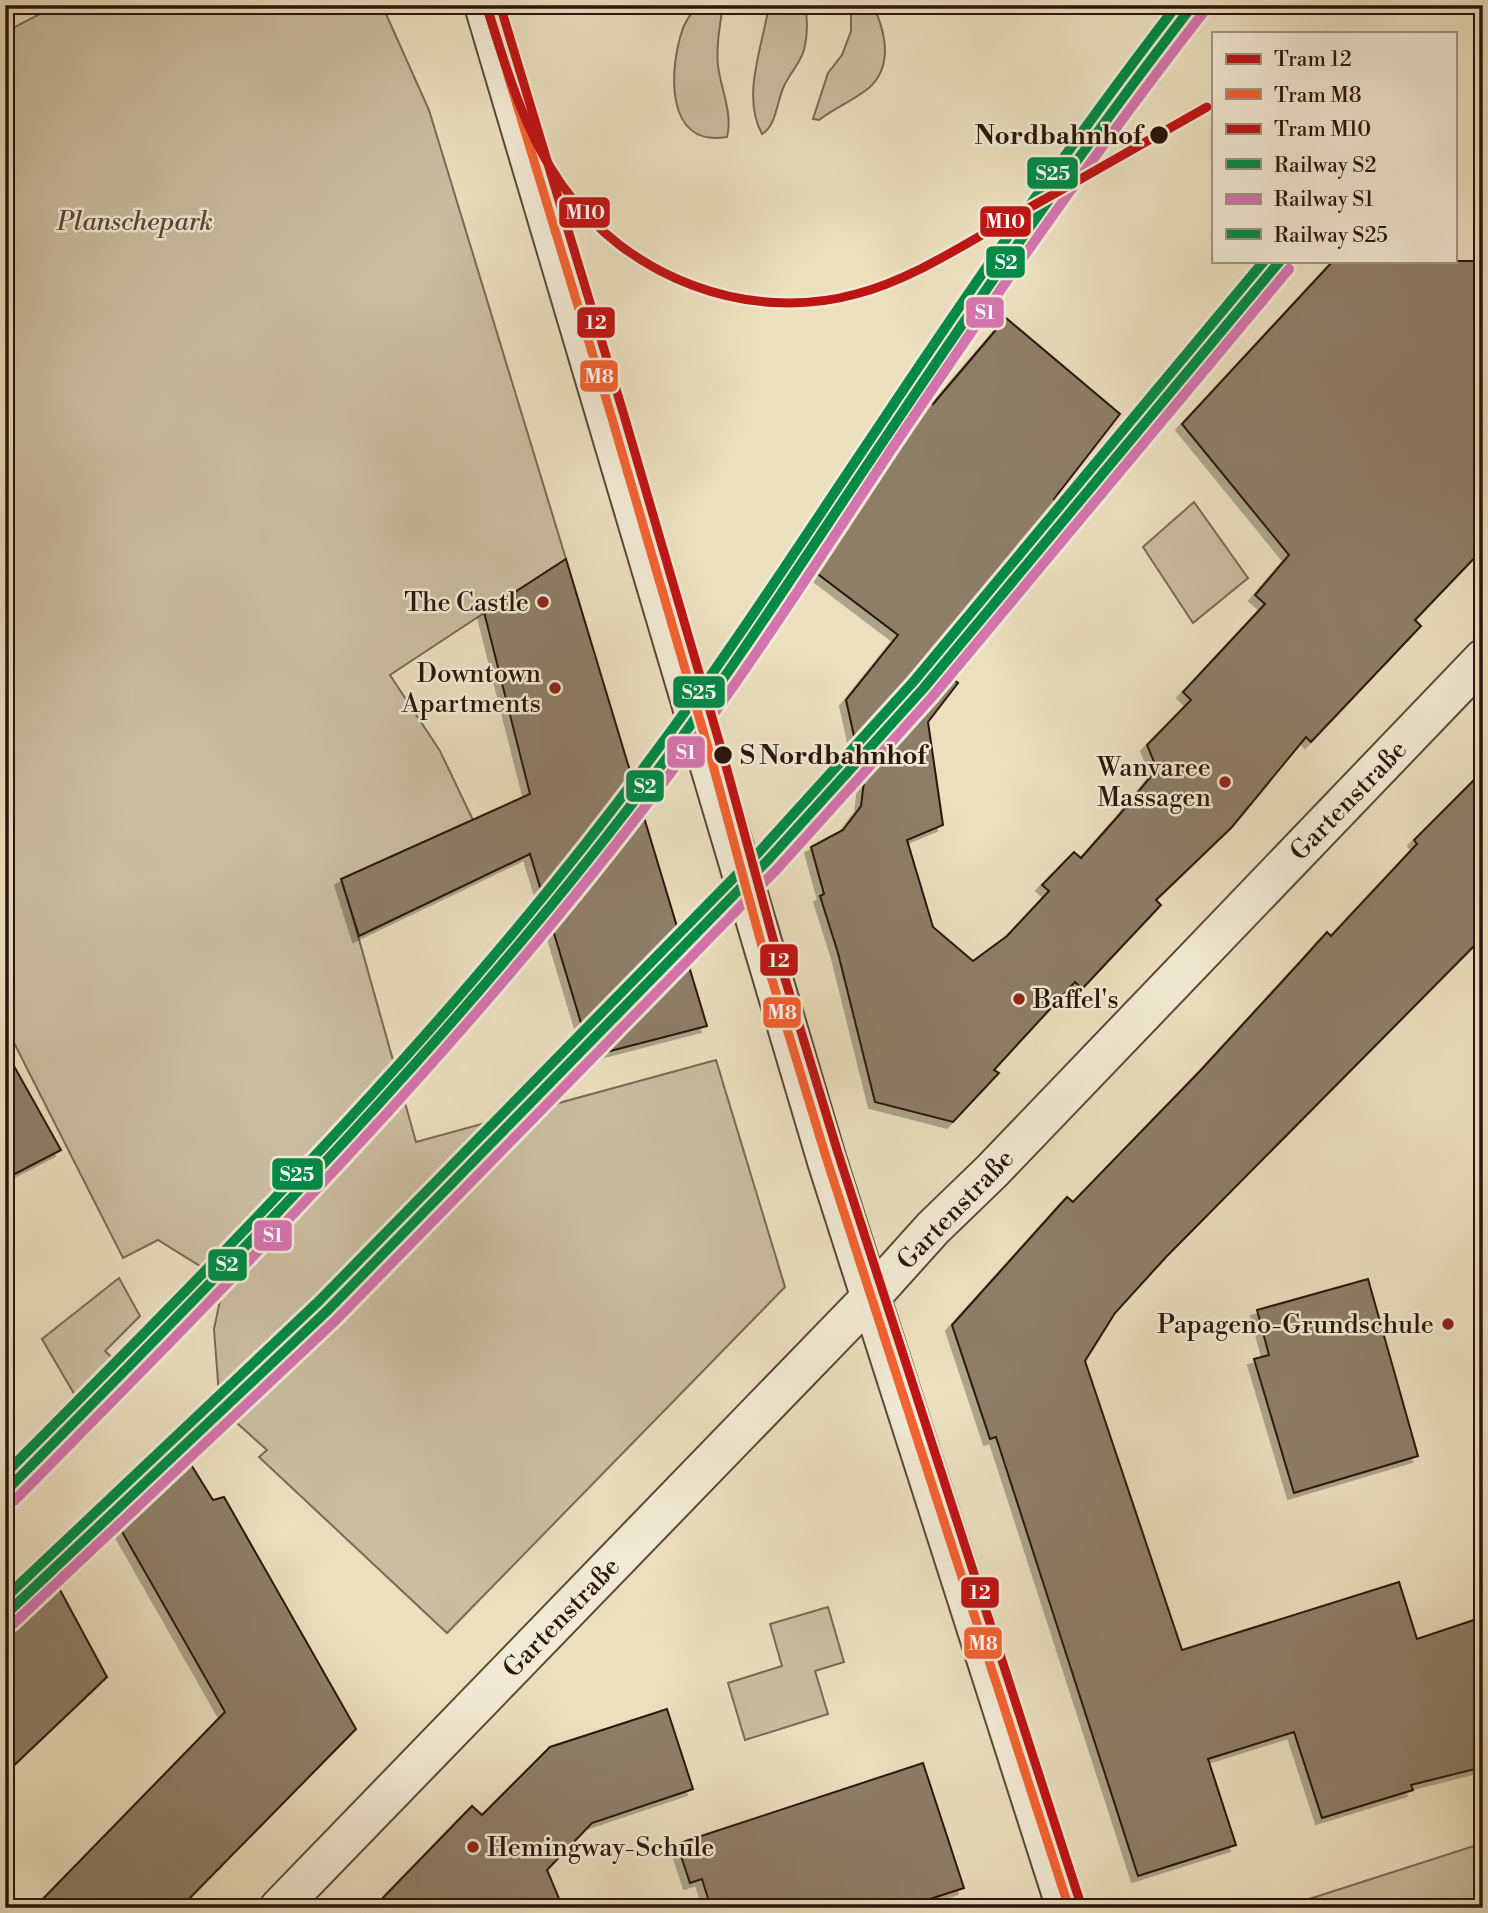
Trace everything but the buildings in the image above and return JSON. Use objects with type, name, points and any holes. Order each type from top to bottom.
[{"type":"street","points":[[484,5],[870,1298],[1066,1908]]},
{"type":"street","name":"Gartenstraße","points":[[279,1908],[870,1298],[933,1228],[992,1171],[1483,659]]},
{"type":"green space","name":"Planschepark","points":[[57,5],[382,5],[429,110],[566,559],[390,675],[440,751],[473,820],[342,879],[416,1142],[716,1060],[785,1287],[447,1633],[259,1457],[267,1450],[220,1408],[214,1329],[224,1281],[158,1240],[123,1258],[5,1025],[5,32]]},
{"type":"green space","points":[[697,5],[723,5],[718,58],[719,75],[728,110],[727,137],[706,137],[692,130],[682,118],[676,102],[674,83],[678,45],[684,25]]},
{"type":"green space","points":[[769,5],[805,5],[807,33],[802,55],[782,90],[771,125],[762,134],[756,119],[753,87]]},
{"type":"green space","points":[[851,5],[873,5],[884,36],[885,58],[882,68],[878,78],[864,92],[819,120],[813,119],[828,73],[842,55],[851,31]]},
{"type":"green space","points":[[1194,502],[1248,578],[1193,623],[1143,547]]},
{"type":"green space","points":[[119,1278],[140,1316],[105,1351],[136,1381],[90,1421],[42,1339]]},
{"type":"green space","points":[[828,1607],[844,1662],[815,1671],[828,1714],[745,1740],[728,1683],[782,1666],[770,1624]]},
{"type":"green space","points":[[1483,1843],[1483,1908],[1281,1908]]},
{"type":"tram line","name":"M10","points":[[486,5],[517,98],[537,143],[562,185],[589,217],[620,245],[655,268],[692,285],[732,297],[774,303],[815,302],[856,294],[895,281],[950,253],[1207,107]]},
{"type":"tram line","name":"12","points":[[500,5],[623,412],[723,755],[775,946],[838,1153],[1082,1908]]},
{"type":"tram line","name":"M8","points":[[488,9],[611,415],[711,758],[763,950],[826,1157],[1069,1908]]},
{"type":"rail line","name":"S25","points":[[5,1474],[341,1128],[501,947],[578,854],[708,679],[1020,219],[1177,5]]},
{"type":"rail line","name":"S2","points":[[5,1492],[177,1318],[345,1140],[508,958],[585,864],[660,767],[717,687],[995,276],[1112,112],[1193,5]]},
{"type":"rail line","name":"S1","points":[[14,1501],[185,1327],[354,1149],[436,1059],[594,872],[727,695],[1005,284],[1082,174],[1203,13]]},
{"type":"rail line","name":"S25","points":[[5,1598],[319,1301],[760,851],[914,681],[1263,262]]},
{"type":"rail line","name":"S2","points":[[5,1615],[328,1310],[769,859],[923,689],[1279,262]]},
{"type":"rail line","name":"S1","points":[[13,1624],[337,1319],[778,868],[932,697],[1289,269]]},
{"type":"place","name":"Nordbahnhof","points":[[1159,135]]},
{"type":"place","name":"The Castle","points":[[543,602]]},
{"type":"place","name":"Downtown Apartments","points":[[555,688]]},
{"type":"place","name":"S Nordbahnhof","points":[[723,755]]},
{"type":"place","name":"Wanvaree Massagen","points":[[1225,782]]},
{"type":"place","name":"Baffel's","points":[[1019,999]]},
{"type":"place","name":"Papageno-Grundschule","points":[[1448,1324]]},
{"type":"place","name":"Hemingway-Schule","points":[[473,1847]]}]
